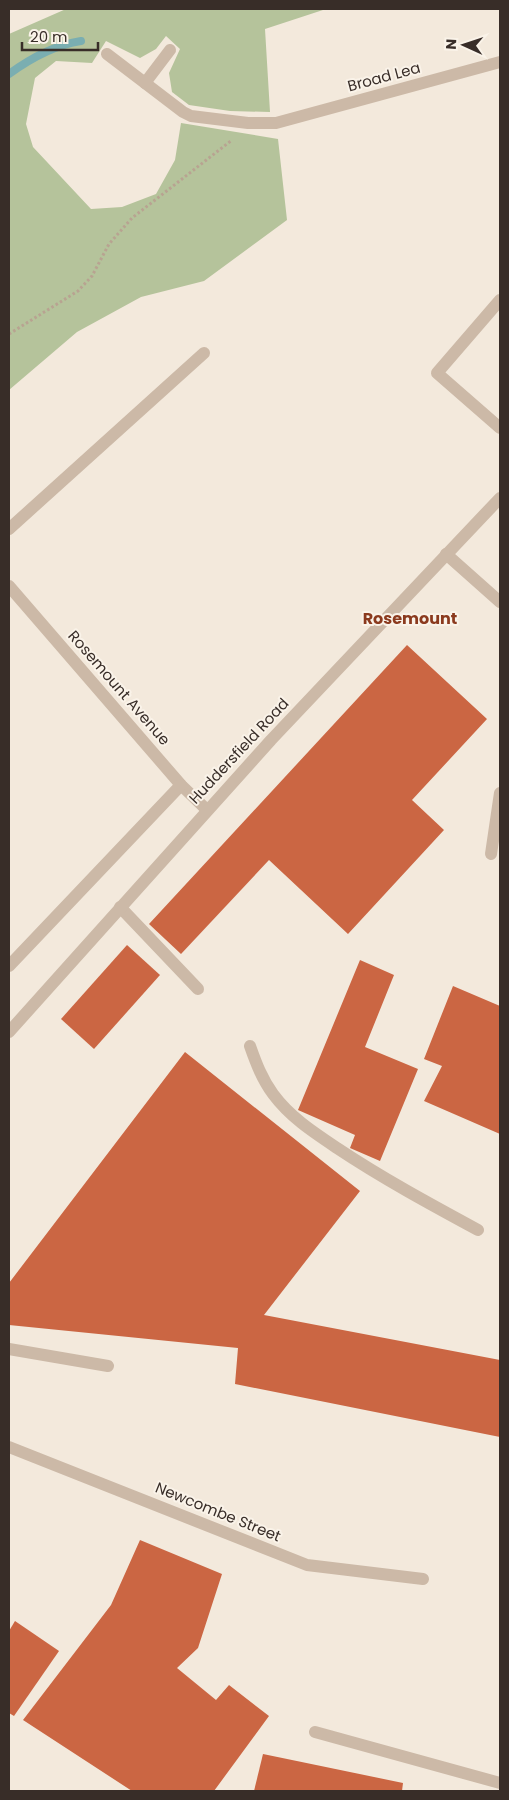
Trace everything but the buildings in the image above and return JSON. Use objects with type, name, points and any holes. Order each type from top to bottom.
[{"type":"street","points":[[145,83],[170,50]]},
{"type":"street","name":"Broad Lea","points":[[107,54],[190,116],[248,123],[276,123],[500,62]]},
{"type":"street","points":[[500,300],[437,373],[500,428]]},
{"type":"street","points":[[9,529],[204,353]]},
{"type":"street","name":"Huddersfield Road","points":[[9,1032],[207,810],[500,498]]},
{"type":"street","points":[[446,554],[500,602]]},
{"type":"street","name":"Rosemount Avenue","points":[[9,586],[181,785],[207,810]]},
{"type":"street","name":"Huddersfield Road","points":[[9,966],[181,785]]},
{"type":"street","points":[[491,854],[500,793]]},
{"type":"street","points":[[120,907],[198,989]]},
{"type":"street","points":[[250,1046],[259,1072],[274,1095],[300,1123],[422,1200],[478,1230]]},
{"type":"street","points":[[9,1350],[108,1366]]},
{"type":"street","name":"Newcombe Street","points":[[9,1447],[307,1565],[423,1579]]},
{"type":"street","points":[[315,1732],[500,1783]]},
{"type":"path","points":[[9,334],[78,291],[92,276],[109,244],[132,218],[230,141],[243,133],[248,123]]},
{"type":"green space","points":[[66,9],[326,9],[265,29],[270,112],[230,111],[189,105],[172,92],[169,73],[180,49],[166,36],[156,49],[140,58],[106,41],[92,63],[56,61],[35,78],[26,124],[33,147],[91,209],[122,207],[156,194],[175,160],[181,123],[278,139],[287,220],[204,281],[141,297],[77,332],[9,390],[9,34]]},
{"type":"waterway","points":[[9,74],[43,53],[81,41]]},
{"type":"district","name":"Rosemount","points":[[410,618]]}]
